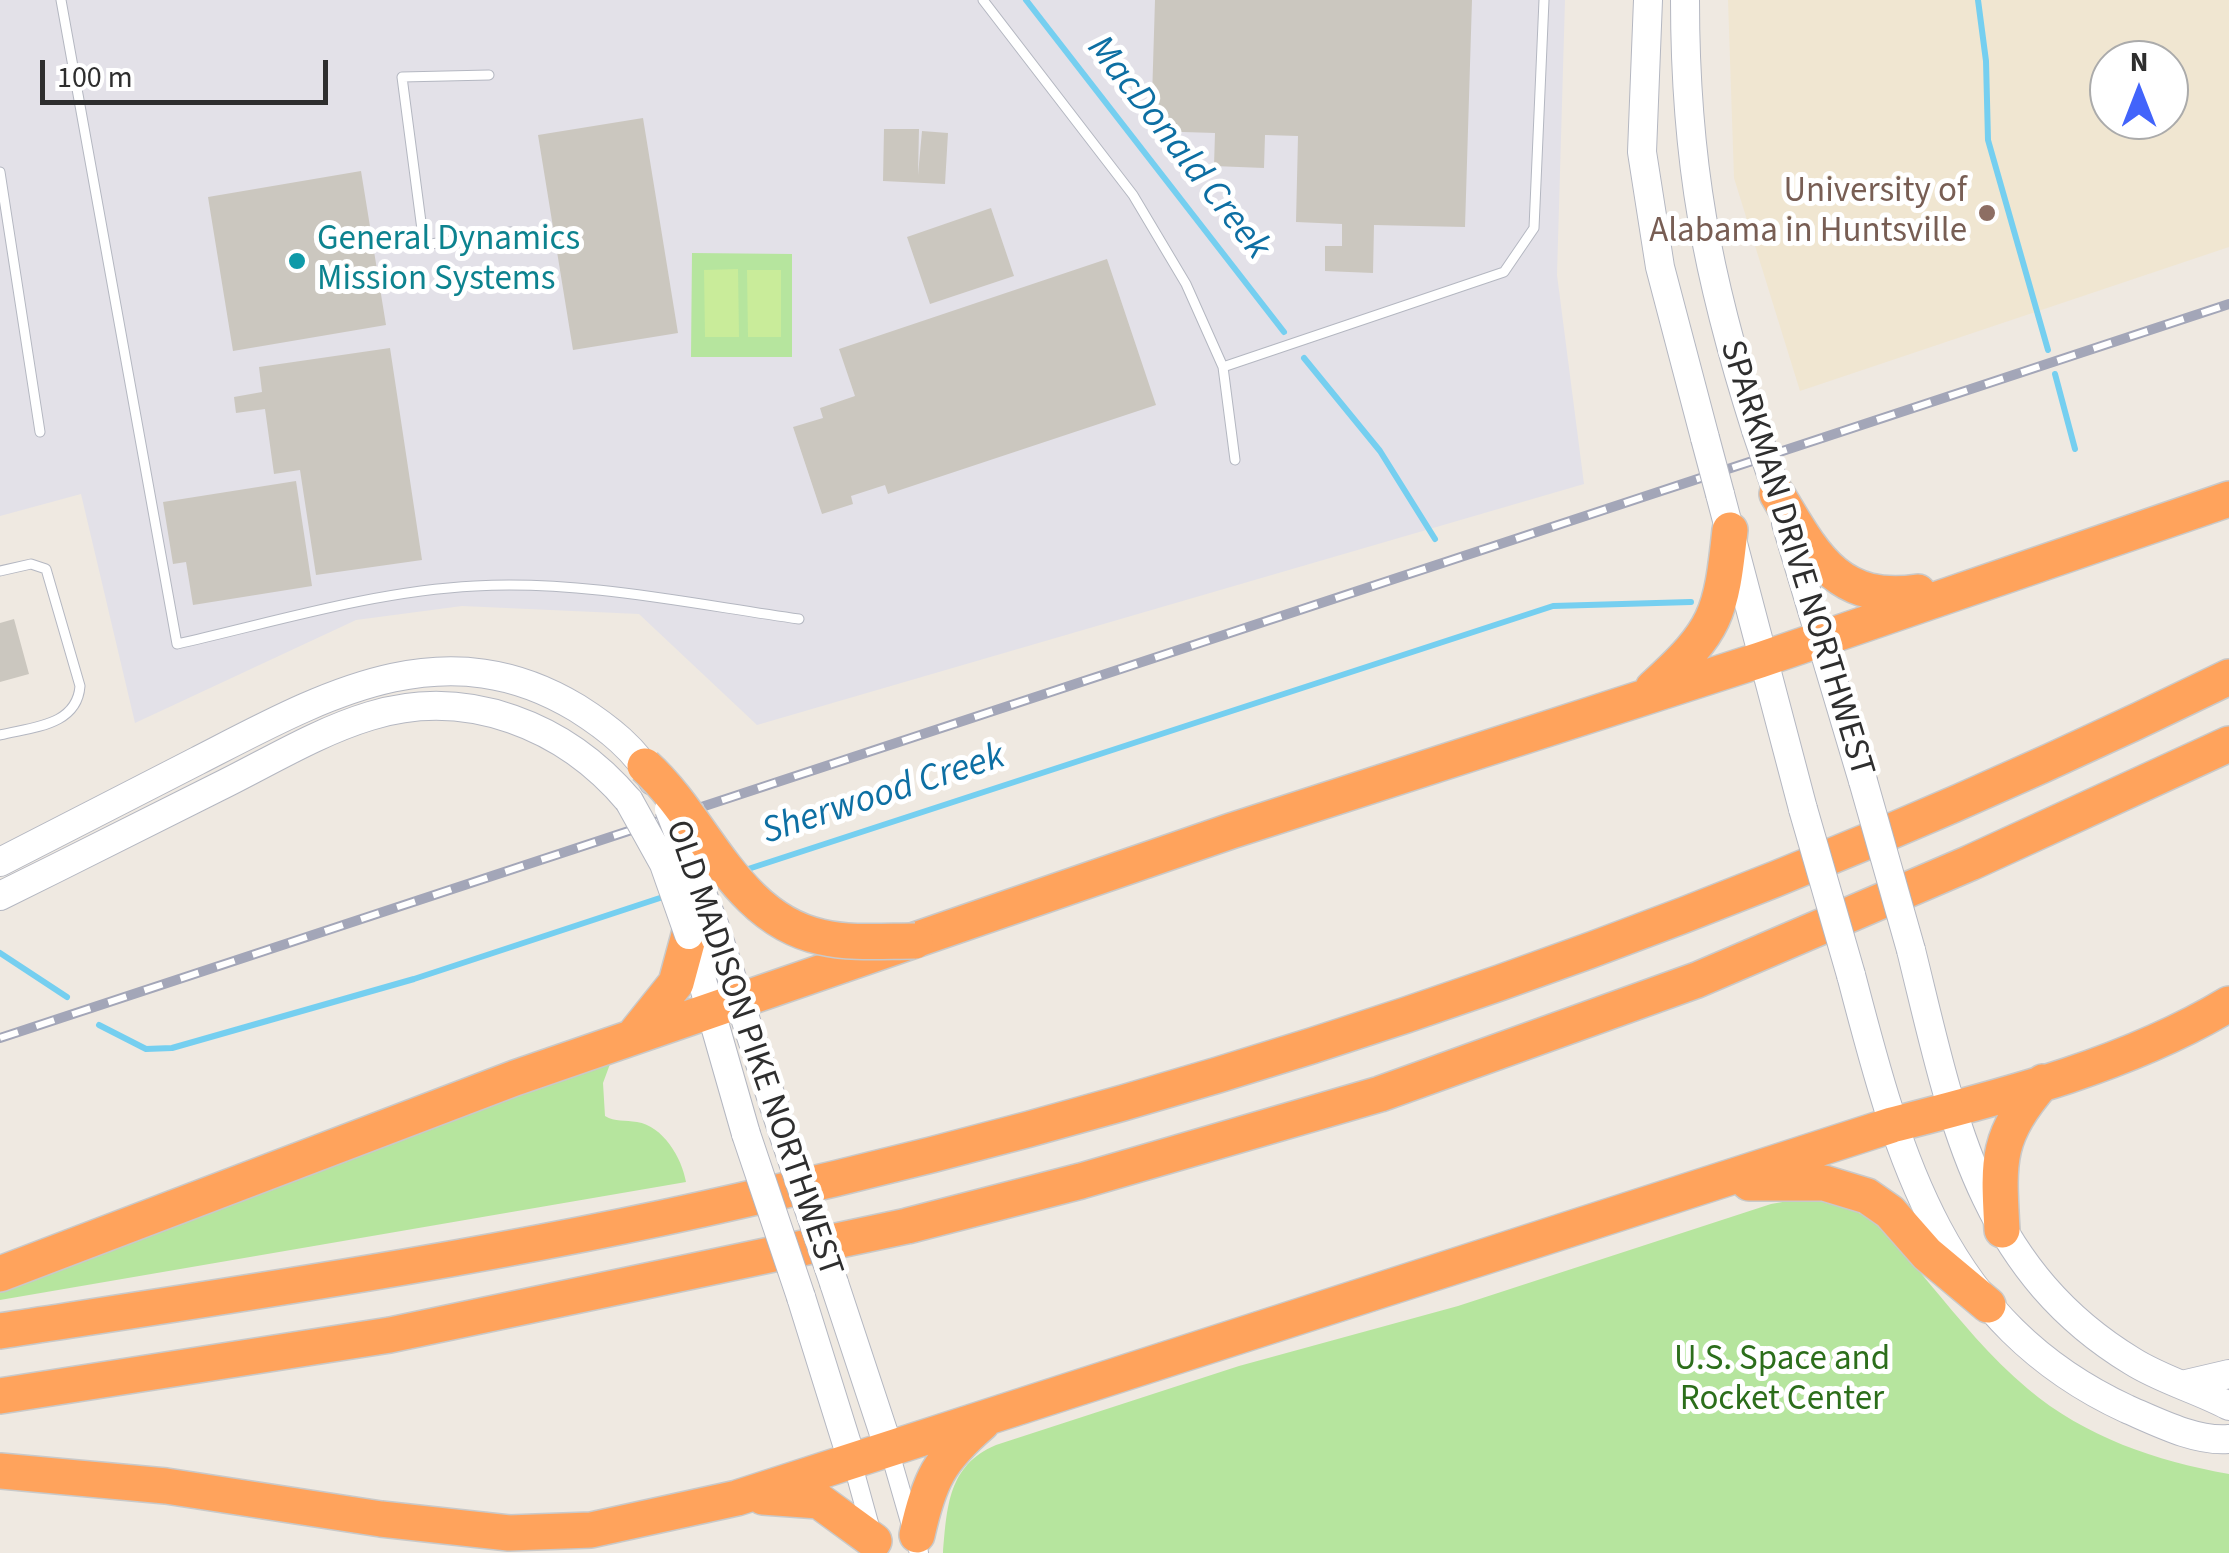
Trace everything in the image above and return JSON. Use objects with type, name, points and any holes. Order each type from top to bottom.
[{"type":"highway","points":[[1776,489],[1812,552],[1826,569],[1853,586],[1908,594],[1974,584]]},
{"type":"highway","points":[[0,1274],[132,1227],[416,1114],[632,1037],[2229,499]]},
{"type":"highway","points":[[1646,694],[1691,654],[1715,620],[1724,592],[1730,530]]},
{"type":"highway","points":[[0,1331],[602,1231],[902,1162],[1160,1093],[1422,1012],[1644,933],[1934,814],[2229,677]]},
{"type":"highway","points":[[0,1396],[390,1335],[907,1226],[1081,1181],[1380,1094],[1697,980],[1970,863],[2229,744]]},
{"type":"highway","points":[[652,779],[669,787],[749,897],[780,921],[839,940],[914,941]]},
{"type":"highway","points":[[632,1037],[676,983],[701,930]]},
{"type":"highway","points":[[0,1471],[166,1486],[382,1519],[510,1533],[591,1530],[737,1498],[851,1457],[1708,1184],[2043,1082],[2158,1040],[2229,1004]]},
{"type":"highway","points":[[2002,1230],[1998,1167],[2003,1139],[2018,1111],[2043,1082]]},
{"type":"highway","points":[[1708,1184],[1812,1181],[1855,1191],[1890,1212],[1927,1254],[1988,1306]]},
{"type":"highway","points":[[918,1544],[938,1466],[994,1414]]},
{"type":"highway","points":[[737,1498],[819,1501],[875,1547]]},
{"type":"main road","name":"SPARKMAN DRIVE NORTHWEST","points":[[1648,0],[1642,152],[1660,267],[1760,660],[1892,1126],[1930,1222],[1988,1306],[2042,1357],[2112,1402],[2172,1428],[2229,1439]]},
{"type":"main road","name":"SPARKMAN DRIVE NORTHWEST","points":[[1685,0],[1686,97],[1696,202],[1711,277],[1863,780],[1911,950],[1950,1110],[1972,1173],[2002,1230],[2037,1278],[2086,1328],[2133,1362],[2229,1406]]},
{"type":"main road","name":"OLD MADISON PIKE NORTHWEST","points":[[0,862],[310,703],[398,674],[474,674],[546,692],[592,718],[652,779],[682,834],[701,930],[724,1006],[746,1134],[851,1457]]},
{"type":"main road","name":"OLD MADISON PIKE NORTHWEST","points":[[0,896],[308,743],[396,710],[467,708],[536,728],[577,750],[630,800],[701,930]]},
{"type":"main road","name":"OLD MADISON PIKE NORTHWEST","points":[[724,1006],[781,1127],[888,1446]]},
{"type":"main road","points":[[2181,1385],[2229,1374]]},
{"type":"street","points":[[888,1446],[918,1544]]},
{"type":"street","points":[[851,1457],[875,1547]]},
{"type":"lane","points":[[61,0],[177,644],[369,600],[474,586],[568,586],[799,619]]},
{"type":"lane","points":[[983,0],[1133,194],[1186,284],[1223,367],[1235,460]]},
{"type":"lane","points":[[1223,367],[1504,272],[1534,228],[1544,0]]},
{"type":"lane","points":[[489,74],[402,77],[403,105],[424,245],[511,232]]},
{"type":"lane","points":[[0,172],[40,432]]},
{"type":"lane","points":[[0,571],[31,564],[46,569],[80,686],[76,706],[61,719],[0,736]]},
{"type":"shaded area","points":[[0,0],[1565,0],[1557,275],[1584,484],[757,725],[639,614],[462,606],[356,620],[135,723],[81,494],[0,516]]},
{"type":"shaded area","name":"University of Alabama in Huntsville","points":[[1728,0],[2229,0],[2229,247],[1800,391],[1734,178]]},
{"type":"green space","points":[[692,253],[792,254],[792,357],[691,357]]},
{"type":"green space","points":[[738,269],[739,337],[705,337],[704,270]]},
{"type":"green space","points":[[747,270],[781,270],[781,337],[748,337]]},
{"type":"green space","points":[[601,1064],[610,1064],[603,1083],[605,1116],[646,1125],[663,1136],[676,1154],[686,1182],[0,1300],[0,1289]]},
{"type":"green space","name":"U.S. Space and Rocket Center","points":[[1800,1199],[1832,1203],[1870,1219],[1899,1246],[1952,1311],[2014,1377],[2073,1421],[2148,1454],[2229,1474],[2229,1553],[943,1553],[949,1504],[959,1476],[980,1453],[996,1445],[1239,1366],[1458,1306],[1771,1204]]},
{"type":"building","points":[[1155,0],[1472,0],[1465,227],[1374,225],[1373,273],[1325,271],[1325,246],[1342,246],[1342,224],[1296,222],[1298,136],[1265,135],[1264,168],[1214,166],[1215,133],[1151,131]]},
{"type":"building","points":[[643,118],[678,333],[573,350],[538,135]]},
{"type":"building","points":[[884,129],[919,129],[918,175],[922,131],[948,133],[945,184],[883,181]]},
{"type":"building","name":"General Dynamics Mission Systems","points":[[361,171],[386,325],[233,351],[208,197]]},
{"type":"building","points":[[991,208],[1014,276],[930,304],[907,237]]},
{"type":"building","points":[[1107,259],[1156,405],[888,494],[885,485],[851,496],[853,504],[822,514],[793,427],[823,418],[820,408],[855,396],[839,349]]},
{"type":"building","points":[[390,348],[422,560],[316,575],[300,470],[274,474],[265,409],[236,413],[234,397],[262,392],[259,367]]},
{"type":"building","points":[[296,481],[312,586],[193,605],[186,562],[173,564],[163,502]]},
{"type":"building","points":[[14,619],[29,674],[0,682],[0,623]]},
{"type":"waterway","name":"MacDonald Creek","points":[[1026,0],[1284,332]]},
{"type":"waterway","points":[[1978,0],[1986,61],[1988,140],[2048,350]]},
{"type":"waterway","name":"MacDonald Creek","points":[[1304,358],[1380,451],[1435,539]]},
{"type":"waterway","points":[[2055,374],[2075,449]]},
{"type":"waterway","name":"Sherwood Creek","points":[[742,871],[1553,606],[1691,602]]},
{"type":"waterway","name":"Sherwood Creek","points":[[99,1025],[146,1049],[172,1048],[414,979],[669,895]]},
{"type":"waterway","name":"Sherwood Creek","points":[[0,953],[67,997]]},
{"type":"railway","points":[[0,1038],[2229,304]]},
{"type":"place","name":"University of Alabama in Huntsville","points":[[1987,213]]},
{"type":"place","name":"General Dynamics Mission Systems","points":[[297,261]]}]
